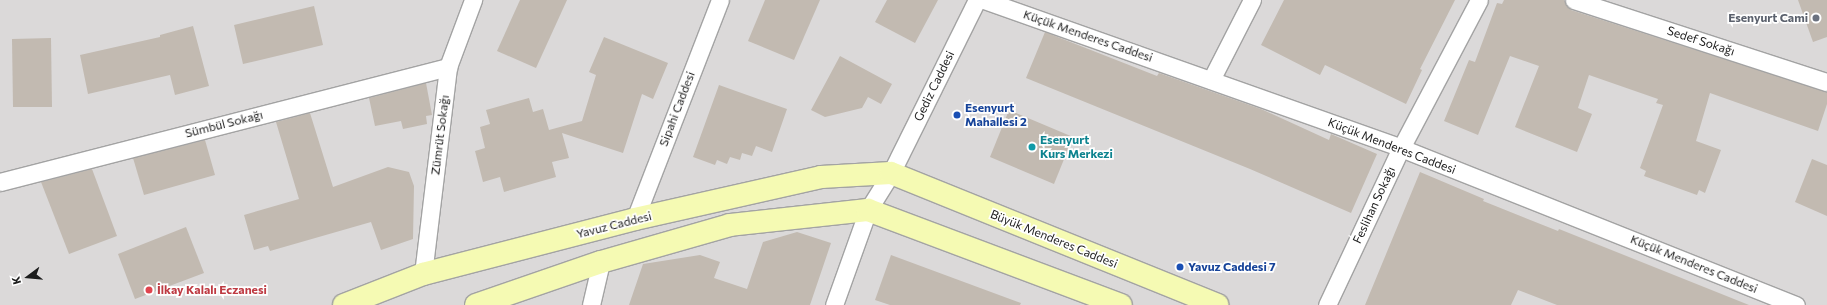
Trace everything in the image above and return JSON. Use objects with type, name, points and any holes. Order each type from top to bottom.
[{"type":"street","name":"Zümrüt Sokağı","points":[[422,274],[448,67],[473,0]]},
{"type":"street","name":"Sipahi Caddesi","points":[[635,219],[720,0]]},
{"type":"street","name":"Gediz Caddesi","points":[[834,305],[868,210],[891,173],[977,0]]},
{"type":"street","name":"Küçük Menderes Caddesi","points":[[984,0],[1401,148],[1796,305]]},
{"type":"street","points":[[1211,80],[1252,0]]},
{"type":"street","name":"Feslihan Sokağı","points":[[1328,305],[1401,148],[1479,0]]},
{"type":"street","name":"Sedef Sokağı","points":[[1574,0],[1827,82]]},
{"type":"street","name":"Sümbül Sokağı","points":[[0,182],[448,67]]},
{"type":"street","name":"Yavuz Caddesi","points":[[344,305],[422,274],[635,219],[821,177],[891,173]]},
{"type":"street","name":"Büyük Menderes Caddesi","points":[[891,173],[1217,305]]},
{"type":"street","points":[[476,305],[601,262],[730,225],[868,210],[1121,305]]},
{"type":"street","points":[[591,305],[601,262]]},
{"type":"shaded area","points":[[0,0],[1827,0],[1827,305],[0,305]]},
{"type":"building","points":[[520,0],[567,0],[536,68],[497,51]]},
{"type":"building","points":[[765,0],[820,0],[794,60],[748,41]]},
{"type":"building","points":[[887,0],[938,0],[915,43],[875,22]]},
{"type":"building","points":[[1284,0],[1455,0],[1420,69],[1422,70],[1406,104],[1325,65],[1320,75],[1261,45]]},
{"type":"building","points":[[1504,0],[1564,0],[1571,10],[1827,92],[1827,104],[1818,131],[1710,93],[1696,141],[1721,150],[1705,193],[1699,190],[1697,195],[1644,176],[1646,171],[1640,168],[1663,105],[1656,103],[1658,99],[1589,75],[1578,108],[1592,114],[1577,152],[1515,127],[1539,66],[1510,56],[1478,135],[1444,121],[1469,60],[1475,62],[1497,3],[1502,4]]},
{"type":"building","name":"Esenyurt Cami","points":[[1798,0],[1827,0],[1827,37],[1813,42]]},
{"type":"building","points":[[314,6],[323,45],[243,64],[234,25]]},
{"type":"building","points":[[193,26],[209,86],[175,95],[170,75],[88,94],[80,55],[160,37],[160,35]]},
{"type":"building","points":[[1045,32],[1157,76],[1159,73],[1261,109],[1329,140],[1331,134],[1377,154],[1351,213],[1250,169],[1026,78]]},
{"type":"building","points":[[604,37],[668,63],[653,99],[642,94],[623,153],[562,133],[569,158],[552,162],[556,177],[504,192],[500,177],[483,182],[475,151],[485,148],[480,127],[490,124],[486,110],[529,98],[533,112],[543,109],[549,130],[582,121],[596,75],[589,72]]},
{"type":"building","points":[[51,38],[52,107],[13,107],[12,39]]},
{"type":"building","points":[[840,56],[892,84],[881,104],[868,97],[862,108],[825,117],[811,110]]},
{"type":"building","points":[[426,83],[432,115],[426,116],[427,124],[403,129],[401,121],[375,126],[369,98]]},
{"type":"building","points":[[719,85],[787,109],[772,152],[756,146],[752,156],[742,153],[740,160],[730,157],[727,164],[717,160],[715,165],[693,157]]},
{"type":"building","name":"Esenyurt Kurs Merkezi","points":[[1009,110],[1073,137],[1054,184],[990,157]]},
{"type":"building","points":[[310,113],[333,187],[388,167],[409,172],[414,186],[413,239],[381,250],[371,222],[270,251],[268,246],[254,250],[244,215],[299,199],[276,122]]},
{"type":"building","points":[[205,140],[215,175],[144,195],[133,158]]},
{"type":"building","points":[[1812,159],[1827,165],[1827,216],[1795,202]]},
{"type":"building","points":[[92,169],[117,236],[69,254],[41,182]]},
{"type":"building","points":[[1420,172],[1484,199],[1483,201],[1558,231],[1559,229],[1749,305],[1557,305],[1518,290],[1511,305],[1365,305]]},
{"type":"building","points":[[186,227],[204,273],[135,299],[118,254]]},
{"type":"building","points":[[797,232],[831,243],[810,305],[629,305],[643,264],[700,255],[720,262],[714,278],[747,289],[763,242]]},
{"type":"building","points":[[891,255],[1021,303],[1020,305],[890,305],[875,300]]},
{"type":"place","name":"Esenyurt Cami","points":[[1816,18]]},
{"type":"place","name":"Esenyurt Mahallesi 2","points":[[957,115]]},
{"type":"place","name":"Esenyurt Kurs Merkezi","points":[[1032,147]]},
{"type":"place","name":"Yavuz Caddesi 7","points":[[1180,267]]},
{"type":"place","name":"İlkay Kalalı Eczanesi","points":[[149,290]]}]
